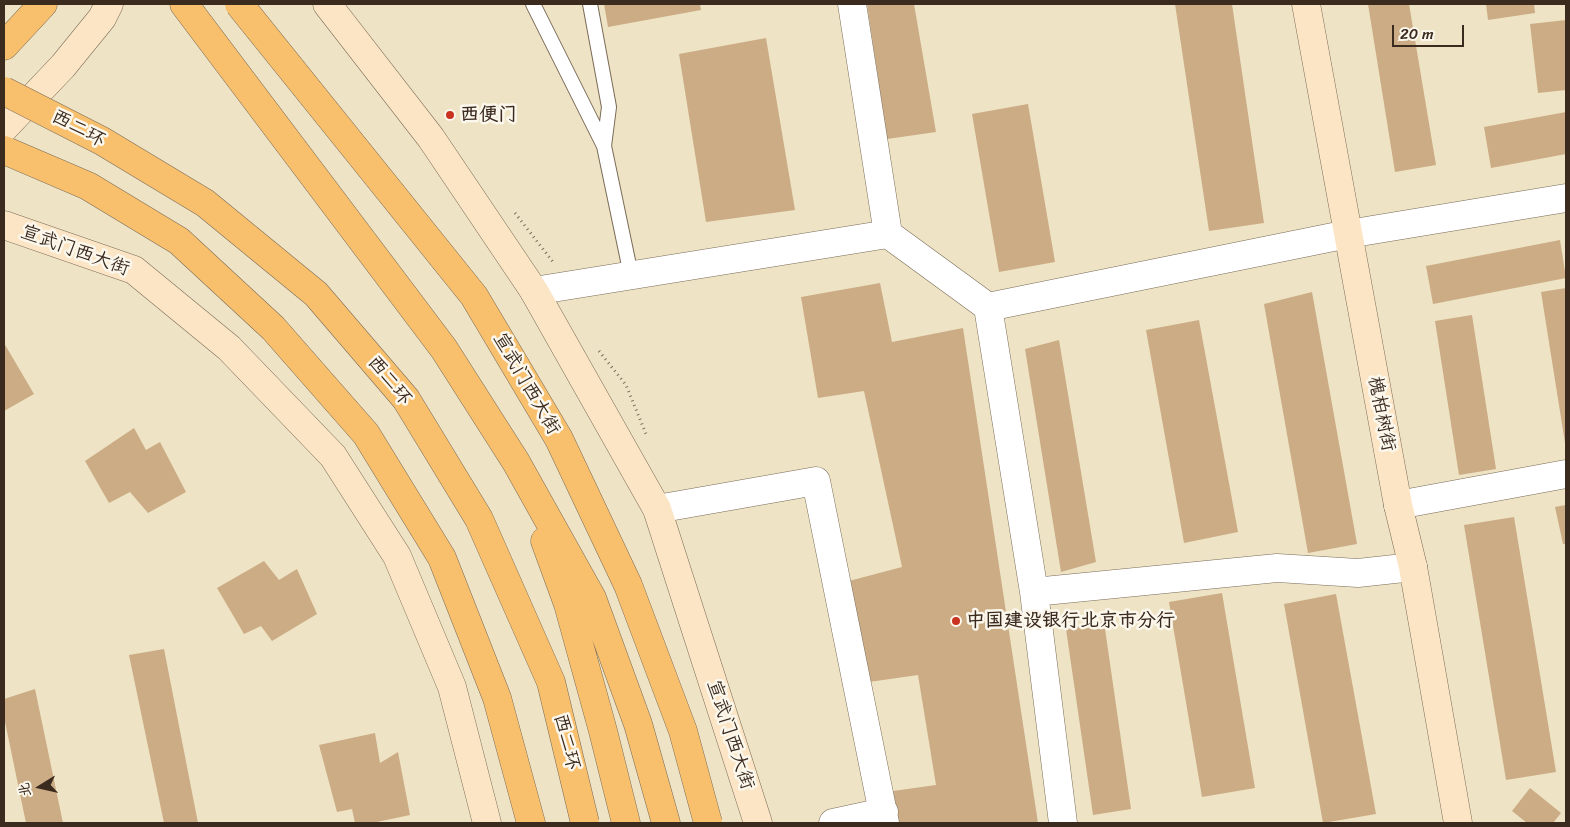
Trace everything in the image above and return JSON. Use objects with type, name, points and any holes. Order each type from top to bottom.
[{"type":"highway","points":[[4,46],[43,4]]},
{"type":"highway","points":[[184,4],[444,349],[516,462],[592,598],[638,724],[666,823]]},
{"type":"highway","name":"宣武门西大街","points":[[239,4],[474,296],[559,439],[628,585],[683,730],[708,823]]},
{"type":"highway","name":"西二环","points":[[4,91],[102,141],[205,203],[316,294],[406,399],[479,519],[551,682],[585,823]]},
{"type":"highway","points":[[4,150],[88,186],[179,241],[273,328],[366,434],[442,558],[498,698],[531,823]]},
{"type":"highway","points":[[516,462],[568,604],[604,731],[626,823]]},
{"type":"street","points":[[4,128],[63,66],[102,18],[109,4]]},
{"type":"street","name":"宣武门西大街","points":[[326,4],[432,138],[534,291],[657,509],[758,823]]},
{"type":"street","points":[[852,4],[888,234],[988,307],[1034,592],[1063,823]]},
{"type":"street","name":"槐柏树街","points":[[1306,4],[1398,505],[1413,567],[1458,823]]},
{"type":"street","points":[[988,307],[1348,234],[1566,198]]},
{"type":"street","name":"宣武门西大街","points":[[4,225],[134,270],[229,348],[333,456],[397,556],[452,687],[487,823]]},
{"type":"street","points":[[534,291],[888,234]]},
{"type":"street","points":[[1398,505],[1566,474]]},
{"type":"street","points":[[657,509],[816,481],[885,817],[833,823]]},
{"type":"street","points":[[1034,592],[1277,568],[1358,573],[1413,567]]},
{"type":"lane","points":[[533,4],[604,146],[631,275]]},
{"type":"lane","points":[[590,4],[609,107],[604,146]]},
{"type":"building","points":[[604,4],[700,4],[701,10],[608,27]]},
{"type":"building","points":[[867,4],[914,4],[936,132],[887,139]]},
{"type":"building","points":[[1175,4],[1232,4],[1264,223],[1209,231]]},
{"type":"building","points":[[1368,4],[1409,4],[1436,165],[1395,172]]},
{"type":"building","points":[[1486,4],[1534,4],[1535,13],[1488,20]]},
{"type":"building","points":[[1566,20],[1566,90],[1538,93],[1530,24]]},
{"type":"building","points":[[766,38],[795,210],[706,222],[679,54]]},
{"type":"building","points":[[1028,104],[1055,262],[999,272],[972,114]]},
{"type":"building","points":[[1566,112],[1566,154],[1491,168],[1484,127]]},
{"type":"building","points":[[1560,240],[1566,278],[1433,304],[1426,266]]},
{"type":"building","points":[[880,283],[892,342],[963,328],[1038,823],[899,823],[893,791],[936,785],[918,675],[869,682],[849,581],[902,567],[864,391],[818,398],[801,297]]},
{"type":"building","points":[[1566,288],[1566,443],[1565,443],[1541,292]]},
{"type":"building","points":[[1312,292],[1357,544],[1308,553],[1264,304]]},
{"type":"building","points":[[1472,315],[1496,469],[1459,475],[1435,321]]},
{"type":"building","points":[[1199,320],[1238,532],[1184,543],[1146,330]]},
{"type":"building","points":[[1059,340],[1096,562],[1061,572],[1025,349]]},
{"type":"building","points":[[4,343],[34,394],[4,411]]},
{"type":"building","points":[[134,428],[146,450],[160,442],[186,492],[148,513],[130,492],[109,503],[85,461]]},
{"type":"building","points":[[1566,505],[1566,544],[1563,544],[1555,507]]},
{"type":"building","points":[[1514,517],[1556,772],[1506,780],[1464,525]]},
{"type":"building","points":[[264,561],[279,580],[297,569],[317,614],[272,641],[261,626],[244,634],[217,588]]},
{"type":"building","points":[[1222,593],[1255,788],[1202,797],[1169,602]]},
{"type":"building","points":[[1336,594],[1376,814],[1323,823],[1284,604]]},
{"type":"building","points":[[1104,622],[1131,809],[1093,815],[1066,629]]},
{"type":"building","points":[[164,649],[198,823],[164,823],[129,655]]},
{"type":"building","points":[[35,689],[63,823],[26,823],[4,717],[4,699]]},
{"type":"building","points":[[375,733],[380,763],[398,752],[410,815],[372,823],[355,823],[352,809],[337,812],[319,745]]},
{"type":"building","points":[[1530,788],[1561,813],[1553,823],[1527,823],[1512,811]]},
{"type":"place","name":"西便门","points":[[450,115]]},
{"type":"place","name":"中国建设银行北京市分行","points":[[956,621]]}]
